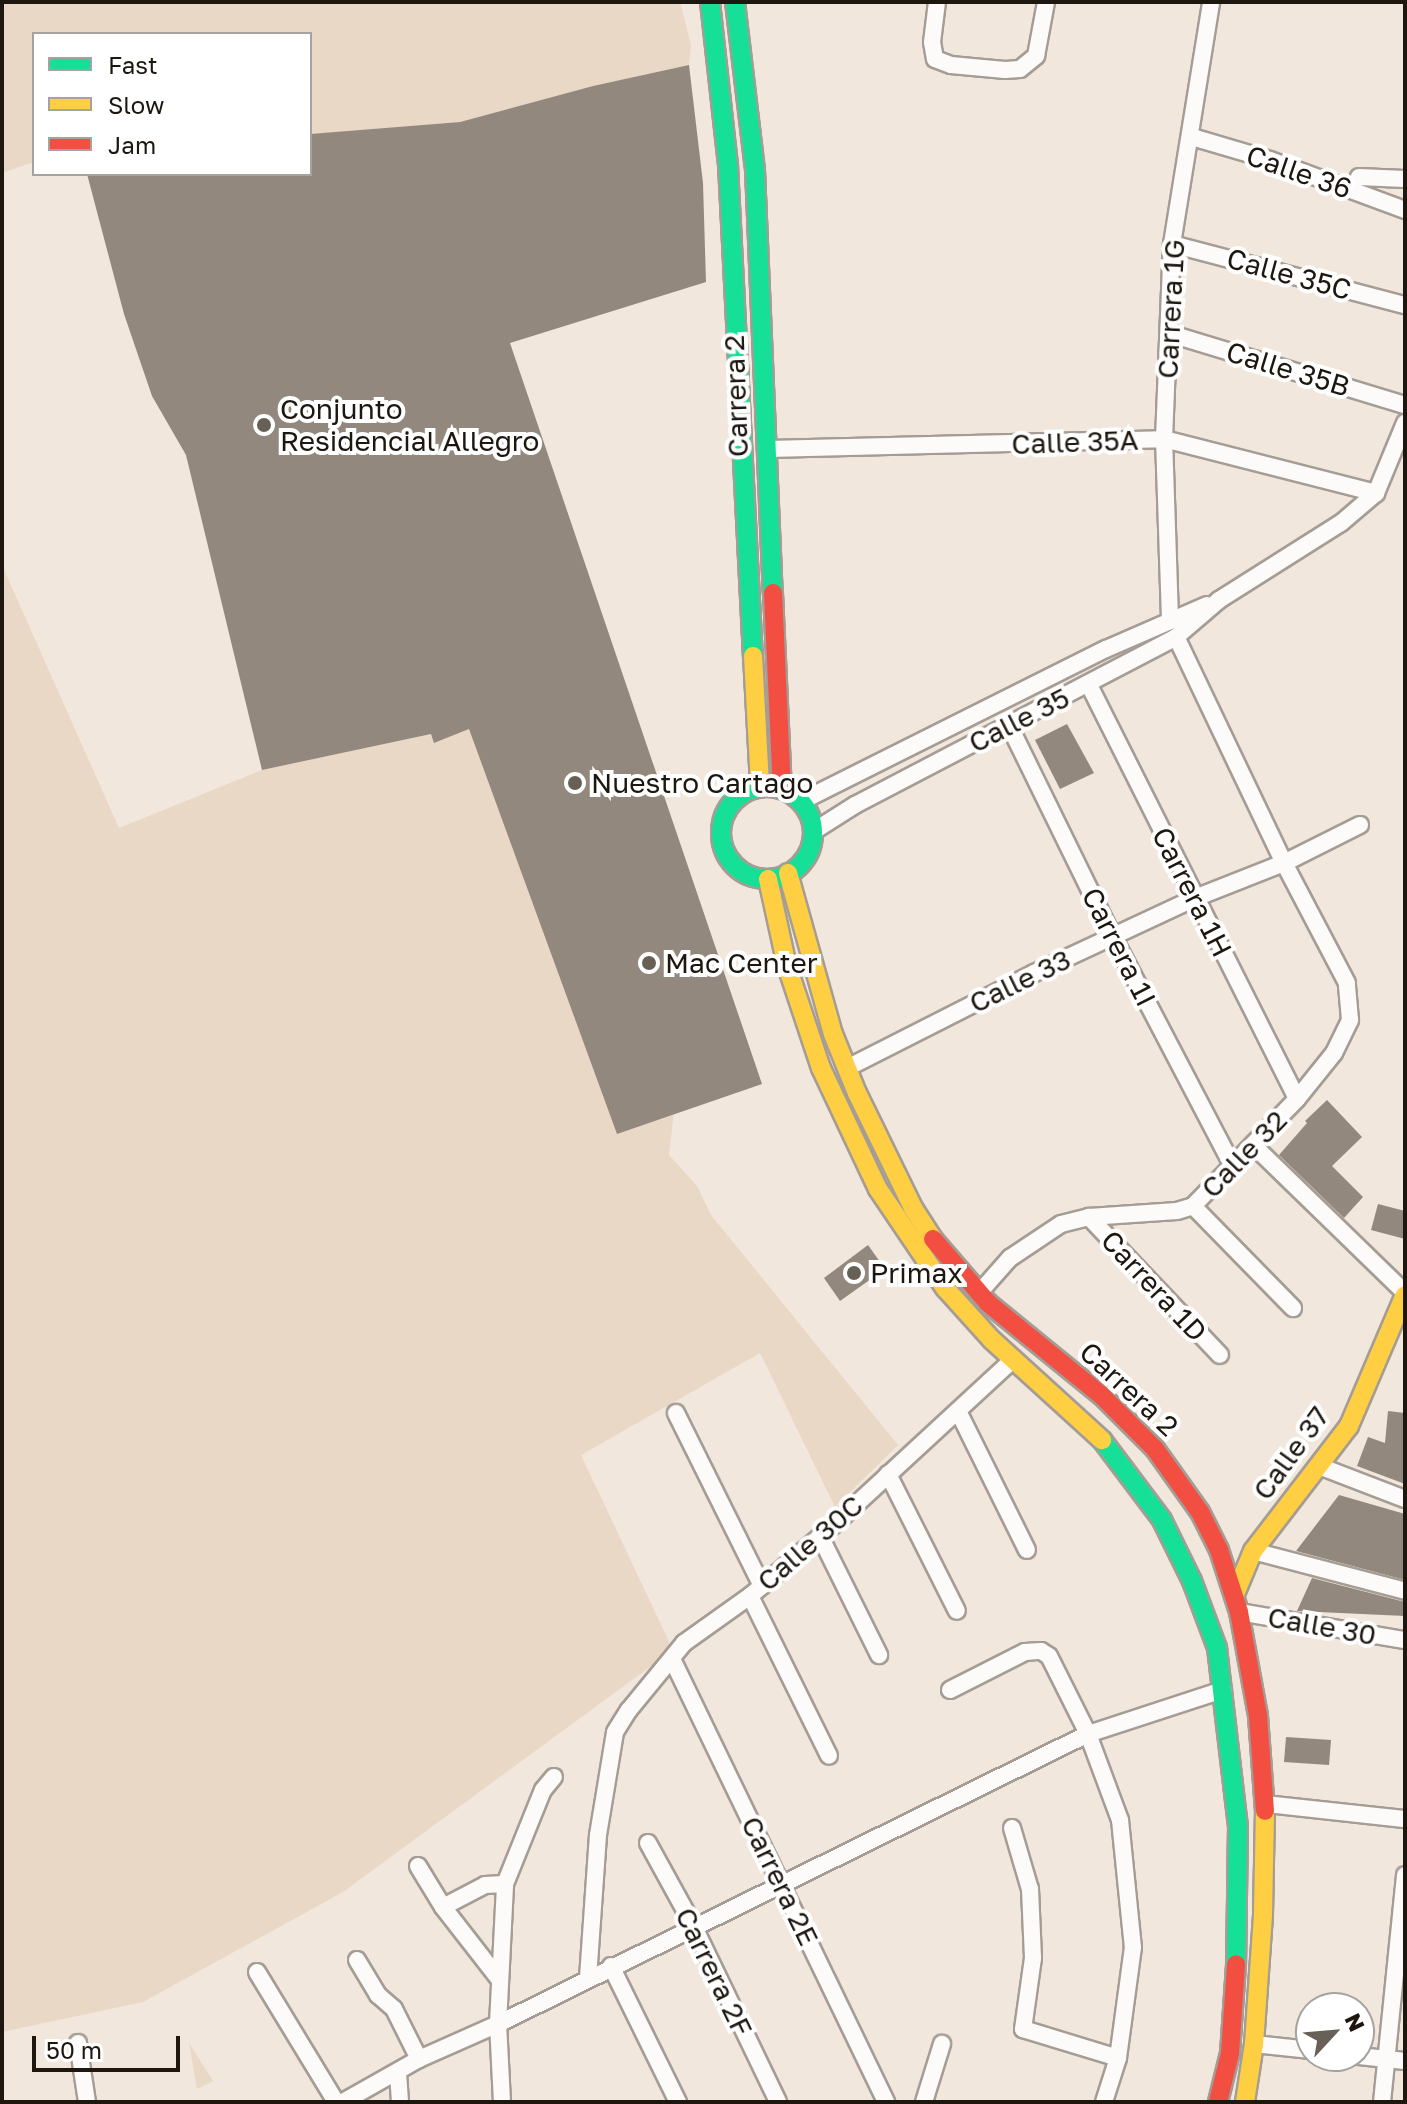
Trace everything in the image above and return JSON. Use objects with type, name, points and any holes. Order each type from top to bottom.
[{"type":"main road","name":"Carrera 2","points":[[710,2],[728,165],[760,787]]},
{"type":"main road","name":"Carrera 2","points":[[735,2],[755,170],[782,789]]},
{"type":"main road","points":[[760,787],[782,789],[800,802],[810,815],[814,831],[807,855],[800,866],[768,879],[740,870],[723,847],[720,833],[729,806],[739,795],[760,787]]},
{"type":"main road","name":"Carrera 2","points":[[788,873],[820,996],[847,1068],[913,1208],[938,1246],[979,1293],[1101,1395],[1155,1449],[1200,1512],[1237,1603],[1258,1716],[1266,1804],[1263,1914],[1254,2044],[1245,2102]]},
{"type":"main road","name":"Carrera 2","points":[[768,879],[787,966],[821,1068],[878,1189],[945,1288],[1014,1359],[1112,1449],[1162,1520],[1192,1581],[1217,1648],[1238,1826],[1237,1951],[1230,2053],[1218,2102]]},
{"type":"main road","name":"Calle 37","points":[[1237,1603],[1253,1551],[1349,1426],[1405,1294]]},
{"type":"street","points":[[937,2],[932,42],[935,59],[951,65],[1005,70],[1020,69],[1036,56],[1046,2]]},
{"type":"street","name":"Carrera 1G","points":[[1170,619],[1164,439],[1171,334],[1172,244],[1192,137],[1211,2]]},
{"type":"street","name":"Calle 36","points":[[1192,137],[1270,160],[1405,210]]},
{"type":"street","points":[[1359,177],[1405,179]]},
{"type":"street","name":"Calle 35C","points":[[1172,244],[1405,305]]},
{"type":"street","name":"Calle 35B","points":[[1171,334],[1405,405]]},
{"type":"street","points":[[1376,493],[1405,423]]},
{"type":"street","name":"Calle 35A","points":[[766,449],[1164,439],[1376,493]]},
{"type":"street","name":"Calle 35","points":[[814,831],[855,805],[1176,637],[1219,600],[1341,523],[1376,493]]},
{"type":"street","name":"Calle 35","points":[[800,802],[1170,619],[1219,600]]},
{"type":"street","points":[[1176,637],[1284,863]]},
{"type":"street","name":"Carrera 1H","points":[[1089,685],[1297,1099]]},
{"type":"street","name":"Carrera 1I","points":[[1009,725],[1113,937],[1233,1167]]},
{"type":"street","name":"Calle 33","points":[[847,1068],[1195,898],[1284,863],[1360,825]]},
{"type":"street","name":"Calle 32","points":[[979,1293],[1010,1258],[1037,1237],[1061,1224],[1089,1217],[1177,1211],[1193,1206],[1297,1099],[1334,1053],[1350,1020],[1347,983],[1284,863]]},
{"type":"street","points":[[1253,1145],[1405,1294]]},
{"type":"street","points":[[1193,1206],[1293,1308]]},
{"type":"street","name":"Carrera 1D","points":[[1089,1217],[1220,1355]]},
{"type":"street","name":"Calle 30C","points":[[588,1978],[598,1835],[615,1732],[684,1643],[756,1591],[820,1536],[1014,1359]]},
{"type":"street","points":[[958,1411],[1027,1550]]},
{"type":"street","points":[[676,1413],[829,1756]]},
{"type":"street","points":[[1319,1466],[1405,1499]]},
{"type":"street","points":[[888,1474],[957,1611]]},
{"type":"street","points":[[820,1536],[879,1655]]},
{"type":"street","points":[[1253,1551],[1405,1591]]},
{"type":"street","name":"Calle 30","points":[[1237,1603],[1405,1640]]},
{"type":"street","points":[[950,1690],[1025,1652],[1041,1651],[1049,1656],[1088,1734],[1120,1820],[1133,1947],[1118,2058],[1104,2102]]},
{"type":"street","name":"Carrera 2E","points":[[673,1661],[886,2102]]},
{"type":"street","points":[[343,2102],[419,2059],[498,2024],[693,1925],[1088,1734],[1223,1690]]},
{"type":"street","points":[[502,2102],[498,2024],[505,1884],[543,1790],[554,1777]]},
{"type":"street","points":[[1266,1804],[1405,1819]]},
{"type":"street","points":[[1012,1828],[1030,1903],[1033,1958],[1023,2029],[1118,2058]]},
{"type":"street","name":"Carrera 2F","points":[[648,1843],[693,1925],[778,2102]]},
{"type":"street","points":[[418,1866],[443,1907],[499,1979]]},
{"type":"street","points":[[1382,2102],[1405,1875]]},
{"type":"street","points":[[443,1907],[485,1885],[505,1884]]},
{"type":"street","points":[[357,1960],[378,1995],[394,2009],[419,2059]]},
{"type":"street","points":[[611,1966],[678,2102]]},
{"type":"street","points":[[257,1972],[336,2102]]},
{"type":"street","points":[[78,2043],[87,2102]]},
{"type":"street","points":[[926,2101],[942,2044]]},
{"type":"street","points":[[1254,2044],[1295,2048]]},
{"type":"street","points":[[1375,2058],[1405,2061]]},
{"type":"street","points":[[398,2073],[400,2102]]},
{"type":"shaded area","points":[[2,2],[680,2],[691,45],[689,65],[593,86],[460,122],[312,134],[312,32],[32,32],[32,163],[2,173]]},
{"type":"shaded area","points":[[2,565],[119,828],[262,770],[431,734],[435,743],[469,729],[674,1111],[669,1155],[697,1186],[711,1215],[898,1445],[835,1507],[760,1353],[581,1455],[673,1650],[343,1892],[143,2002],[2,2032]]},
{"type":"shaded area","points":[[189,2043],[213,2081],[197,2089]]},
{"type":"building","name":"Conjunto Residencial Allegro","points":[[689,65],[703,183],[706,282],[510,343],[762,1084],[617,1134],[469,729],[434,743],[431,734],[262,770],[186,455],[152,396],[124,314],[88,176],[312,176],[312,134],[460,122],[593,86]]},
{"type":"building","points":[[1067,724],[1094,773],[1060,789],[1035,740]]},
{"type":"building","points":[[1327,1100],[1362,1137],[1332,1166],[1363,1197],[1344,1218],[1279,1155],[1307,1123],[1305,1121]]},
{"type":"building","points":[[1378,1204],[1405,1211],[1405,1239],[1371,1230]]},
{"type":"building","name":"Primax","points":[[868,1245],[885,1269],[840,1301],[824,1278]]},
{"type":"building","points":[[1388,1411],[1405,1413],[1405,1484],[1357,1466],[1368,1437],[1385,1443]]},
{"type":"building","points":[[1339,1495],[1405,1514],[1405,1580],[1296,1551]]},
{"type":"building","points":[[1312,1578],[1405,1602],[1405,1616],[1297,1611]]},
{"type":"building","points":[[1286,1737],[1331,1740],[1329,1765],[1284,1762]]},
{"type":"traffic: fast","points":[[710,2],[728,165],[753,656]]},
{"type":"traffic: fast","points":[[735,2],[755,170],[773,593]]},
{"type":"traffic: fast","points":[[767,787],[785,791],[800,800],[809,815],[813,833],[809,851],[800,866],[785,875],[767,879],[749,875],[734,866],[725,851],[721,833],[725,815],[734,800],[749,791],[767,787]]},
{"type":"traffic: fast","points":[[1102,1440],[1162,1520],[1192,1581],[1217,1648],[1238,1826],[1236,1964]]},
{"type":"traffic: slow","points":[[753,656],[760,787]]},
{"type":"traffic: slow","points":[[788,873],[833,1034],[857,1093],[913,1208],[933,1239]]},
{"type":"traffic: slow","points":[[768,879],[787,966],[821,1068],[878,1189],[945,1288],[992,1340],[1102,1440]]},
{"type":"traffic: slow","points":[[1235,1594],[1253,1551],[1349,1426],[1405,1295]]},
{"type":"traffic: slow","points":[[1245,2102],[1254,2044],[1263,1914],[1265,1811]]},
{"type":"traffic: jam","points":[[773,593],[782,789]]},
{"type":"traffic: jam","points":[[933,1239],[988,1303],[1101,1395],[1155,1449],[1200,1512],[1219,1550],[1239,1612],[1258,1716],[1265,1811]]},
{"type":"traffic: jam","points":[[1218,2102],[1230,2053],[1236,1964]]},
{"type":"place","name":"Conjunto Residencial Allegro","points":[[264,425]]},
{"type":"place","name":"Nuestro Cartago","points":[[575,783]]},
{"type":"place","name":"Mac Center","points":[[649,963]]},
{"type":"place","name":"Primax","points":[[854,1273]]}]
